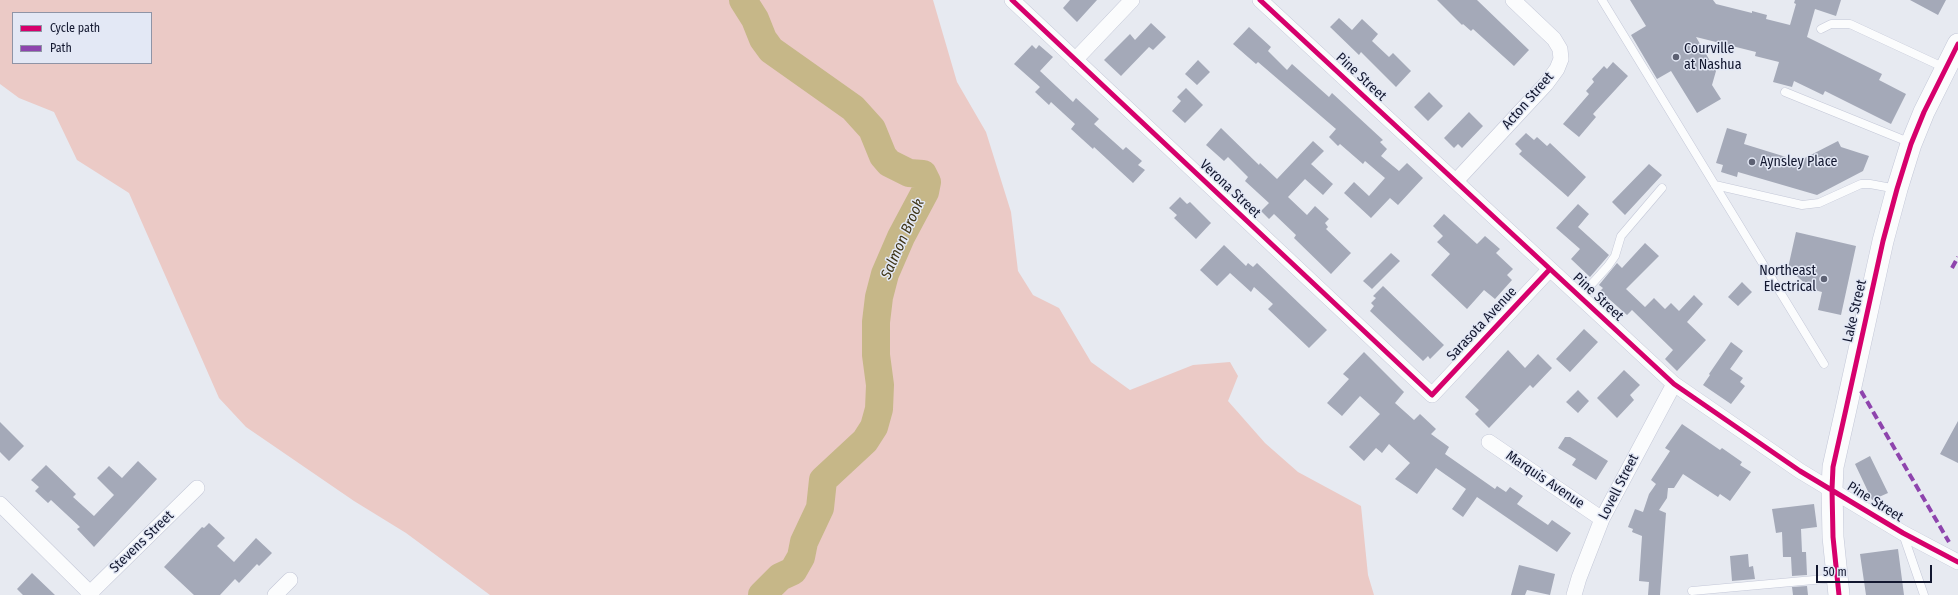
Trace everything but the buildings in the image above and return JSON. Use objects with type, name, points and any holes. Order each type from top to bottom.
[{"type":"street","name":"Verona Street","points":[[1012,0],[1432,395]]},
{"type":"street","points":[[1075,60],[1132,0]]},
{"type":"street","name":"Pine Street","points":[[1260,0],[1674,384],[1800,471],[1903,533],[1958,562]]},
{"type":"street","name":"Acton Street","points":[[1456,181],[1546,84],[1557,69],[1561,59],[1560,49],[1554,39],[1513,0]]},
{"type":"street","name":"Lake Street","points":[[1838,587],[1833,537],[1833,467],[1883,241],[1897,189],[1911,144],[1945,68],[1958,44]]},
{"type":"street","name":"Sarasota Avenue","points":[[1432,395],[1550,269]]},
{"type":"street","name":"Lovell Street","points":[[1574,595],[1602,519],[1674,384]]},
{"type":"street","name":"Marquis Avenue","points":[[1489,442],[1602,519]]},
{"type":"street","name":"Stevens Street","points":[[90,594],[197,488]]},
{"type":"street","points":[[0,504],[90,594]]},
{"type":"street","points":[[275,595],[290,580]]},
{"type":"lane","points":[[1602,0],[1824,364]]},
{"type":"lane","points":[[1821,29],[1831,24],[1850,24],[1945,68]]},
{"type":"lane","points":[[1785,92],[1911,144]]},
{"type":"lane","points":[[1714,185],[1802,205],[1819,203],[1861,184],[1870,184],[1897,189]]},
{"type":"lane","points":[[1580,297],[1612,261],[1621,236],[1662,188]]},
{"type":"lane","points":[[1903,533],[1924,595]]},
{"type":"lane","points":[[1692,591],[1838,587]]},
{"type":"shaded area","points":[[0,0],[933,0],[957,82],[986,132],[1011,212],[1018,271],[1033,295],[1059,308],[1091,362],[1130,390],[1193,365],[1230,362],[1238,376],[1228,401],[1265,443],[1298,472],[1361,506],[1368,575],[1374,595],[490,595],[406,533],[354,501],[246,427],[219,398],[129,193],[77,160],[54,112],[19,98],[0,84]]},
{"type":"waterway","name":"Salmon Brook","points":[[743,0],[755,19],[763,39],[771,50],[853,108],[872,129],[883,156],[889,163],[909,173],[923,174],[927,182],[925,192],[901,237],[885,274],[879,297],[876,322],[876,355],[880,385],[879,409],[874,427],[865,441],[823,480],[820,508],[804,542],[801,557],[793,571],[780,577],[762,595]]},
{"type":"marked path","points":[[1952,268],[1958,257]]},
{"type":"marked path","points":[[1861,391],[1949,542]]},
{"type":"cycle path","points":[[1012,0],[1432,395],[1550,269]]},
{"type":"cycle path","points":[[1260,0],[1674,384],[1800,471],[1903,533],[1958,562]]},
{"type":"cycle path","points":[[1839,595],[1833,537],[1833,467],[1883,241],[1897,189],[1911,144],[1924,112],[1958,44]]},
{"type":"place","name":"Courville at Nashua","points":[[1676,57]]},
{"type":"place","name":"Aynsley Place","points":[[1752,162]]},
{"type":"place","name":"Northeast Electrical","points":[[1824,279]]}]
